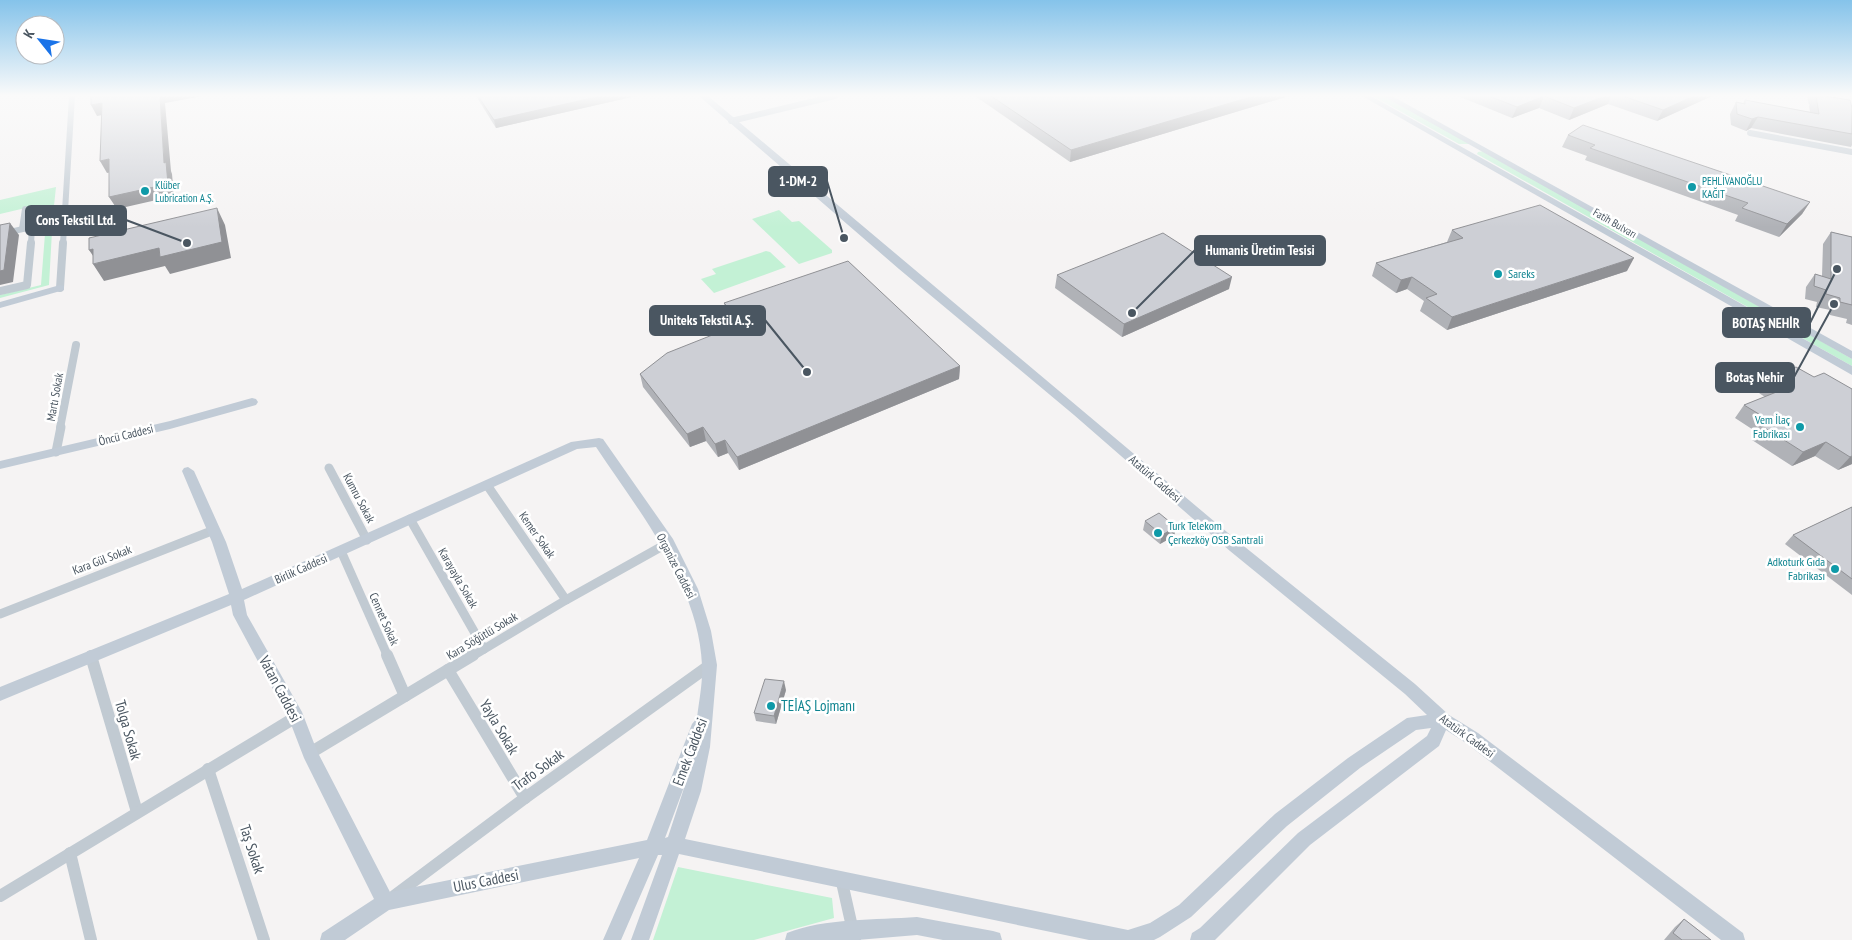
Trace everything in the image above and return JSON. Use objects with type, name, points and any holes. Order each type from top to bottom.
[{"type":"street","points":[[0,305],[60,288],[69,140]]},
{"type":"street","name":"Atatürk Caddesi","points":[[753,140],[1078,412],[1235,547],[1410,689],[1444,720],[1480,744],[1736,940]]},
{"type":"street","name":"Fatih Bulvarı","points":[[1444,140],[1852,371]]},
{"type":"street","name":"Fatih Bulvarı","points":[[1465,140],[1852,356]]},
{"type":"street","points":[[1787,140],[1852,152]]},
{"type":"street","points":[[22,229],[25,209]]},
{"type":"street","points":[[0,234],[64,220]]},
{"type":"street","points":[[0,291],[28,284],[32,227]]},
{"type":"street","name":"Martı Sokak","points":[[56,452],[76,345]]},
{"type":"street","name":"Öncü Caddesi","points":[[0,465],[252,402]]},
{"type":"street","name":"Birlik Caddesi","points":[[0,694],[368,540],[410,519],[575,445],[599,442]]},
{"type":"street","name":"Organize Caddesi","points":[[599,442],[668,543],[691,589],[704,631],[710,665],[707,706]]},
{"type":"street","name":"Kumru Sokak","points":[[329,468],[368,540]]},
{"type":"street","name":"Vatan Caddesi","points":[[188,471],[214,530],[238,596],[240,615],[296,716],[310,753],[385,902]]},
{"type":"street","name":"Kemer Sokak","points":[[487,485],[566,600]]},
{"type":"street","name":"Karayayla Sokak","points":[[410,519],[484,649]]},
{"type":"street","name":"Kara Gül Sokak","points":[[0,614],[214,530]]},
{"type":"street","name":"Kara Söğütlü Sokak","points":[[310,753],[566,600],[668,543]]},
{"type":"street","name":"Cennet Sokak","points":[[341,551],[405,696]]},
{"type":"street","name":"Tolga Sokak","points":[[91,656],[137,812]]},
{"type":"street","name":"Trafo Sokak","points":[[385,902],[524,798],[710,665]]},
{"type":"street","name":"Yayla Sokak","points":[[448,670],[524,798]]},
{"type":"street","name":"Emek Caddesi","points":[[640,940],[693,791],[702,747],[707,706]]},
{"type":"street","name":"Emek Caddesi","points":[[612,940],[653,847],[707,706]]},
{"type":"street","points":[[0,896],[296,716]]},
{"type":"street","points":[[1199,940],[1218,933],[1304,839],[1433,740],[1444,720]]},
{"type":"street","name":"Ulus Caddesi","points":[[329,940],[385,902],[653,847],[675,845],[1128,939],[1154,931],[1185,912],[1281,820],[1354,763],[1413,723],[1444,720]]},
{"type":"street","name":"Taş Sokak","points":[[208,769],[264,940]]},
{"type":"street","points":[[70,854],[91,940]]},
{"type":"street","points":[[841,878],[854,936]]},
{"type":"street","points":[[794,940],[854,936],[917,926],[993,940]]},
{"type":"green space","points":[[1452,140],[1463,140],[1471,144],[1459,144]]},
{"type":"green space","points":[[1484,151],[1852,359],[1852,366],[1477,154]]},
{"type":"green space","points":[[56,187],[53,215],[34,218],[34,206],[0,214],[0,200]]},
{"type":"green space","points":[[779,210],[792,222],[799,221],[832,250],[832,253],[799,264],[752,219]]},
{"type":"green space","points":[[52,231],[49,285],[0,298],[0,295],[41,285],[45,234]]},
{"type":"green space","points":[[766,251],[770,252],[786,267],[714,293],[701,279],[716,274],[712,269]]},
{"type":"green space","points":[[678,867],[832,898],[834,918],[754,940],[653,940]]},
{"type":"building","points":[[101,140],[163,140],[168,184],[109,197],[109,159],[100,161]]},
{"type":"building","points":[[1056,140],[1105,140],[1071,150]]},
{"type":"building","points":[[1581,140],[1627,140],[1810,202],[1787,224],[1742,208],[1748,203],[1590,148],[1595,145]]},
{"type":"building","name":"Sareks","points":[[1540,205],[1634,258],[1452,317],[1426,298],[1437,294],[1412,277],[1401,280],[1376,263],[1463,238],[1452,230]]},
{"type":"building","points":[[217,208],[222,242],[160,257],[159,248],[93,264],[93,249],[89,250],[89,238]]},
{"type":"building","points":[[10,223],[4,270],[0,271],[0,225]]},
{"type":"building","points":[[1831,232],[1852,237],[1852,305],[1840,302],[1840,298],[1826,294],[1826,290],[1814,286],[1815,274],[1831,279]]},
{"type":"building","points":[[1163,233],[1232,277],[1124,324],[1057,275]]},
{"type":"building","points":[[848,261],[960,366],[737,457],[725,440],[715,444],[703,427],[687,434],[640,374],[667,353],[735,326],[729,320],[736,316],[724,303]]},
{"type":"building","name":"Vem İlaç Fabrikası","points":[[1796,367],[1814,377],[1824,373],[1852,389],[1852,456],[1850,457],[1826,442],[1803,452],[1762,426],[1772,422],[1744,405],[1784,389],[1766,378]]},
{"type":"building","name":"Adkoturk Gıda Fabrikası","points":[[1852,507],[1852,579],[1793,535]]},
{"type":"building","points":[[1159,513],[1176,527],[1162,535],[1145,521]]},
{"type":"building","name":"TEİAŞ Lojmanı","points":[[765,679],[784,681],[774,716],[754,713]]},
{"type":"building","points":[[1684,919],[1711,940],[1682,940],[1673,933]]},
{"type":"place","name":"PEHLİVANOĞLU KAĞIT","points":[[1692,187]]},
{"type":"place","name":"Klüber Lubrication A.Ş.","points":[[145,191]]},
{"type":"place","name":"1-DM-2","points":[[844,238]]},
{"type":"place","name":"Cons Tekstil Ltd.","points":[[187,243]]},
{"type":"place","name":"BOTAŞ NEHİR","points":[[1837,269]]},
{"type":"place","name":"Sareks","points":[[1498,274]]},
{"type":"place","name":"Botaş Nehir","points":[[1834,304]]},
{"type":"place","name":"Humanis Üretim Tesisi","points":[[1132,313]]},
{"type":"place","name":"Uniteks Tekstil A.Ş.","points":[[807,372]]},
{"type":"place","name":"Vem İlaç Fabrikası","points":[[1800,427]]},
{"type":"place","name":"Turk Telekom Çerkezköy OSB Santrali","points":[[1158,533]]},
{"type":"place","name":"Adkoturk Gıda Fabrikası","points":[[1835,569]]},
{"type":"place","name":"TEİAŞ Lojmanı","points":[[771,706]]}]
